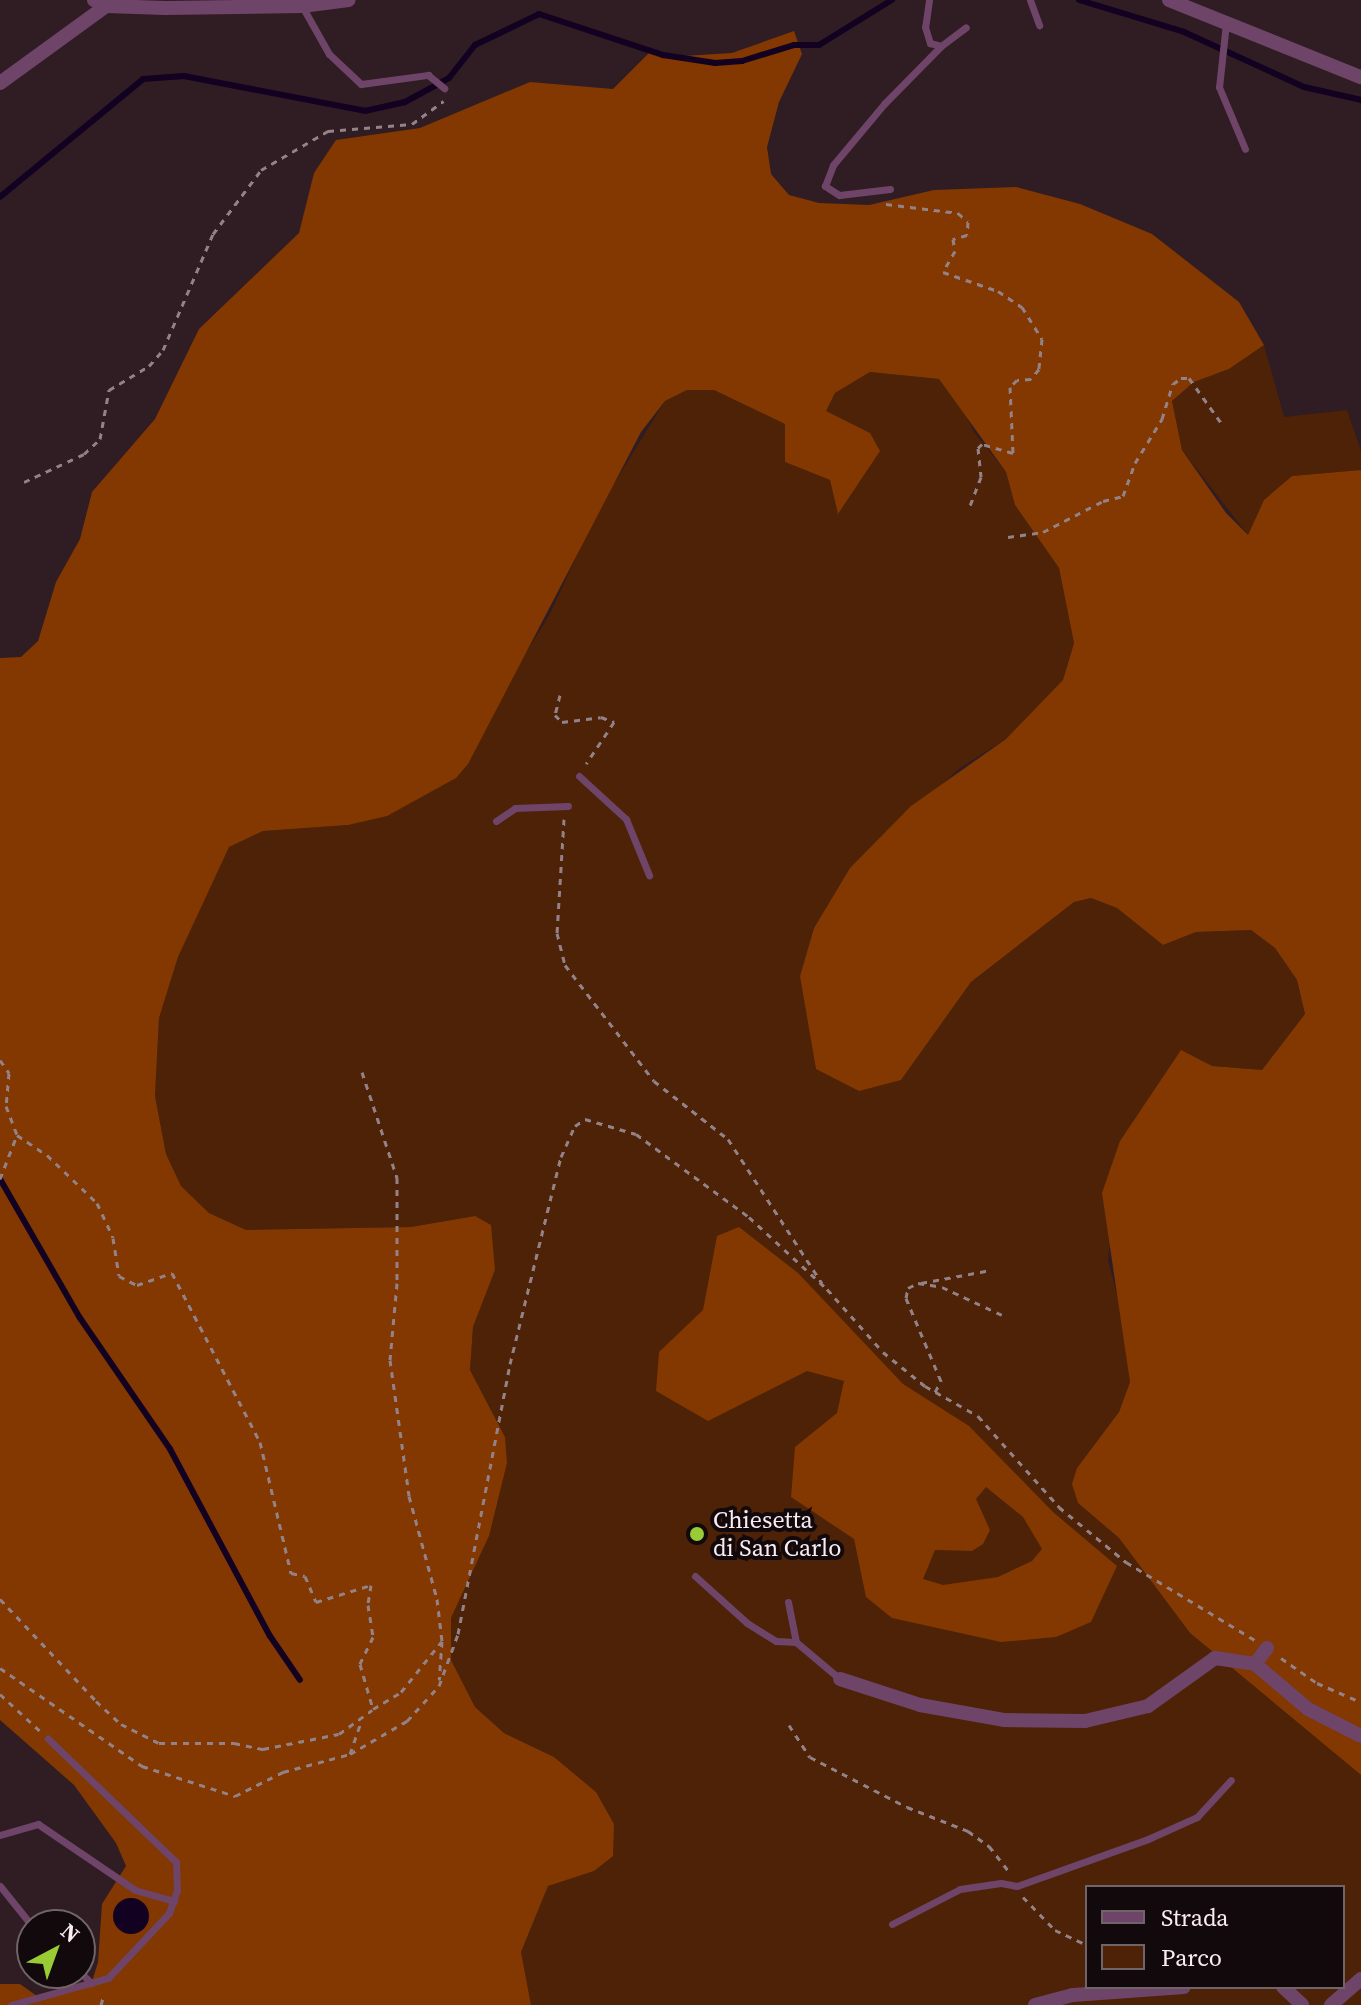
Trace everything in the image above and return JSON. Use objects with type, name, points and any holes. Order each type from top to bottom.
[{"type":"street","points":[[0,83],[100,3],[302,6],[349,0]]},
{"type":"street","points":[[1169,0],[1225,29],[1361,77]]},
{"type":"street","points":[[1255,1664],[1267,1648]]},
{"type":"street","points":[[840,1679],[948,1710],[1004,1720],[1085,1721],[1148,1706],[1215,1658],[1255,1664],[1308,1709],[1361,1736]]},
{"type":"street","points":[[1331,2005],[1361,1979]]},
{"type":"street","points":[[1035,2005],[1073,1995],[1156,1989]]},
{"type":"street","points":[[1285,1989],[1302,2005]]},
{"type":"lane","points":[[929,0],[925,27],[930,43],[941,46]]},
{"type":"lane","points":[[1030,0],[1039,25]]},
{"type":"lane","points":[[302,6],[329,54],[361,84],[428,75],[437,78],[444,88]]},
{"type":"lane","points":[[890,189],[839,195],[825,186],[833,165],[884,104],[941,46],[966,27]]},
{"type":"lane","points":[[1225,29],[1218,63],[1222,102],[1245,149]]},
{"type":"lane","points":[[579,776],[626,819],[649,875]]},
{"type":"lane","points":[[496,821],[515,808],[568,806]]},
{"type":"lane","points":[[695,1576],[747,1623],[776,1641],[796,1642],[840,1679]]},
{"type":"lane","points":[[788,1602],[796,1642]]},
{"type":"lane","points":[[48,1739],[176,1862],[174,1901],[129,1959],[108,1978],[96,1982]]},
{"type":"lane","points":[[892,1924],[960,1889],[1001,1883],[1017,1886],[1078,1867],[1197,1817],[1231,1780]]},
{"type":"lane","points":[[0,1835],[38,1824],[135,1890],[174,1901]]},
{"type":"lane","points":[[0,1886],[18,1909]]},
{"type":"lane","points":[[11,2005],[69,1989]]},
{"type":"path","points":[[24,482],[84,454],[100,439],[109,390],[149,366],[163,350],[213,234],[261,170],[328,131],[412,124],[435,111],[445,99],[444,88]]},
{"type":"path","points":[[880,202],[958,213],[971,228],[967,235],[953,239],[955,251],[943,272],[998,291],[1022,307],[1042,339],[1039,369],[1031,379],[1017,380],[1010,387],[1013,453],[982,444],[978,448],[981,477],[969,509]]},
{"type":"path","points":[[1008,537],[1043,532],[1103,501],[1123,496],[1135,463],[1162,419],[1173,384],[1181,378],[1189,378],[1222,424]]},
{"type":"path","points":[[560,695],[555,715],[562,722],[601,717],[614,722],[579,776]]},
{"type":"path","points":[[568,806],[557,933],[565,965],[654,1081],[728,1139],[827,1289]]},
{"type":"path","points":[[0,1060],[9,1073],[6,1106],[17,1135],[47,1155],[97,1203],[113,1238],[119,1276],[137,1285],[172,1273],[260,1442],[291,1573],[305,1576],[316,1602],[371,1585],[368,1605],[373,1637],[360,1664],[373,1709]]},
{"type":"path","points":[[362,1072],[397,1178],[391,1375],[409,1496],[437,1599],[442,1641],[439,1686]]},
{"type":"path","points":[[0,1668],[100,1742],[142,1766],[235,1796],[283,1772],[350,1754],[407,1721],[439,1686],[458,1634],[510,1364],[561,1157],[575,1126],[585,1119],[636,1134],[749,1217],[827,1289],[883,1352],[935,1392],[978,1416],[1059,1507],[1126,1562],[1200,1607]]},
{"type":"path","points":[[0,1179],[17,1135]]},
{"type":"path","points":[[935,1392],[941,1381],[906,1298],[908,1288],[918,1283],[991,1270]]},
{"type":"path","points":[[918,1283],[953,1291],[1002,1315]]},
{"type":"path","points":[[0,1599],[52,1659],[112,1717],[159,1743],[234,1743],[263,1749],[339,1734],[361,1722],[373,1709],[401,1692],[442,1641]]},
{"type":"path","points":[[0,1694],[48,1739]]},
{"type":"path","points":[[350,1754],[361,1722]]},
{"type":"path","points":[[789,1725],[810,1757],[989,1846],[1017,1886],[1055,1930],[1085,1944]]},
{"type":"green space","points":[[1264,345],[1284,417],[1347,410],[1361,451],[1361,470],[1292,476],[1264,500],[1248,535],[1182,450],[1172,401],[1194,382],[1229,369]]},
{"type":"green space","points":[[870,372],[939,379],[959,401],[974,432],[1006,472],[1015,505],[1059,568],[1074,643],[1063,680],[1036,712],[1006,739],[960,768],[850,868],[814,928],[800,976],[901,1080],[971,982],[1074,902],[1091,898],[1117,908],[1163,945],[1196,932],[1251,930],[1275,948],[1297,980],[1305,1014],[1262,1070],[1212,1066],[1146,1107],[1120,1141],[1108,1260],[1121,1311],[1130,1382],[1119,1412],[1077,1468],[1078,1503],[1119,1538],[1190,1633],[1361,1775],[1361,2005],[531,2005],[521,1952],[548,1885],[594,1871],[614,1824],[596,1792],[554,1757],[504,1733],[475,1707],[451,1660],[451,1618],[489,1536],[505,1437],[470,1370],[473,1327],[495,1270],[475,1216],[411,1227],[245,1230],[209,1213],[181,1186],[166,1154],[155,1096],[159,1018],[178,957],[228,847],[263,831],[348,825],[505,686],[550,614],[597,511],[665,401],[687,390],[714,390],[785,424],[785,462],[830,480],[838,512],[870,433],[825,411],[835,393]]},
{"type":"shaded area","points":[[794,31],[802,54],[779,102],[767,147],[771,174],[789,195],[819,203],[869,205],[934,190],[1016,187],[1080,204],[1152,234],[1239,302],[1264,345],[1229,369],[1194,382],[1172,401],[1182,450],[1226,513],[1248,535],[1264,500],[1292,476],[1361,470],[1361,1775],[1190,1633],[1119,1538],[1078,1503],[1072,1484],[1077,1468],[1119,1412],[1130,1382],[1102,1193],[1120,1141],[1181,1050],[1212,1066],[1262,1070],[1305,1014],[1297,980],[1275,948],[1251,930],[1196,932],[1163,945],[1117,908],[1091,898],[1074,902],[971,982],[901,1080],[859,1091],[816,1069],[800,976],[814,928],[850,868],[911,806],[1006,739],[1063,680],[1074,643],[1059,568],[1015,505],[1006,472],[939,379],[870,372],[835,393],[826,411],[870,433],[880,451],[838,514],[830,480],[785,462],[785,424],[714,390],[687,390],[665,401],[641,432],[468,764],[456,778],[387,816],[348,825],[263,831],[229,847],[178,957],[159,1018],[155,1096],[166,1154],[181,1186],[209,1213],[246,1230],[411,1227],[475,1216],[491,1225],[495,1270],[473,1327],[470,1370],[505,1437],[507,1463],[489,1536],[451,1618],[451,1660],[475,1707],[504,1733],[554,1757],[596,1792],[614,1824],[613,1856],[594,1871],[548,1886],[521,1952],[531,2005],[0,2005],[0,1984],[16,1984],[16,1989],[27,1989],[37,1996],[71,1989],[96,1989],[102,1904],[126,1866],[116,1843],[74,1785],[0,1720],[0,658],[21,657],[38,641],[56,582],[80,539],[92,492],[155,419],[199,329],[299,233],[314,173],[336,140],[420,128],[530,82],[613,89],[652,50],[683,56],[732,53]]},
{"type":"shaded area","points":[[739,1227],[798,1273],[903,1384],[969,1426],[1053,1512],[1117,1566],[1091,1622],[1056,1637],[1001,1642],[892,1618],[866,1597],[854,1539],[791,1497],[795,1447],[837,1413],[844,1381],[807,1371],[708,1421],[656,1391],[659,1352],[703,1310],[717,1236]],"holes":[[[986,1487],[1023,1517],[1042,1549],[1032,1561],[998,1577],[943,1585],[923,1579],[935,1550],[972,1551],[983,1544],[990,1530],[976,1499]]]},
{"type":"shaded area","points":[[131,1898],[144,1903],[149,1916],[144,1929],[131,1934],[118,1929],[113,1916],[118,1903]]},
{"type":"waterway","points":[[0,197],[143,79],[184,76],[365,111],[405,102],[449,78],[475,45],[539,14],[663,55],[715,63],[742,61],[794,45],[819,45],[892,0]]},
{"type":"waterway","points":[[1079,0],[1184,32],[1304,87],[1361,100]]},
{"type":"waterway","points":[[0,1179],[80,1318],[170,1449],[270,1636],[300,1680]]},
{"type":"place","name":"Chiesetta di San Carlo","points":[[697,1534]]}]
